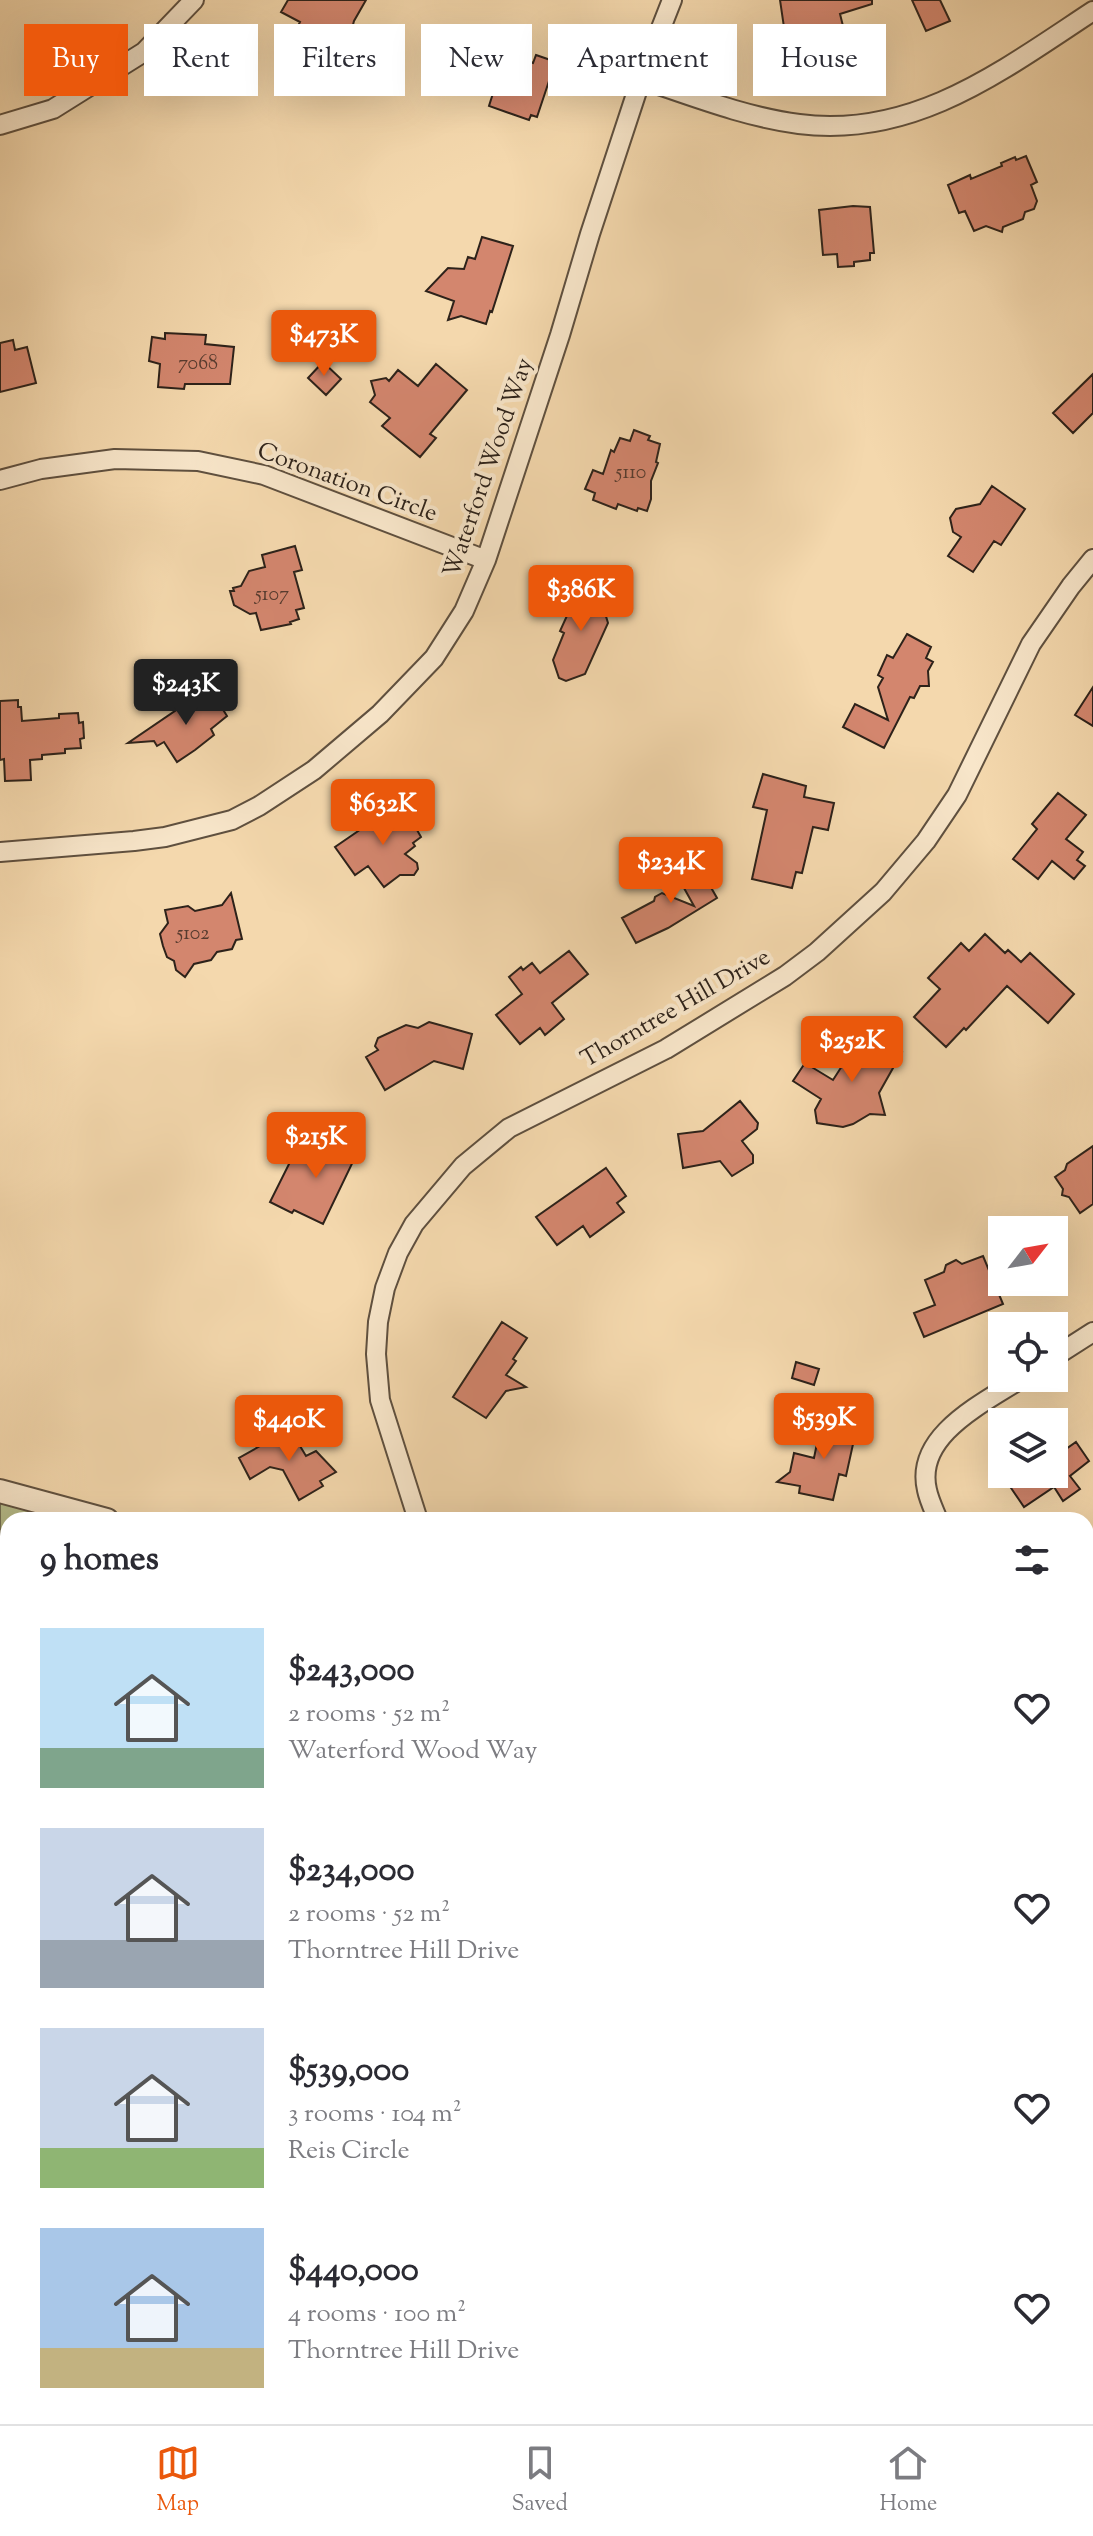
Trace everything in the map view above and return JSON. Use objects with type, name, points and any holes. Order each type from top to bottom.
[{"type":"street","points":[[0,125],[53,109],[144,52],[194,0]]},
{"type":"street","name":"Waterford Wood Way","points":[[663,24],[672,0]]},
{"type":"street","points":[[693,96],[752,115],[798,124],[838,127],[886,120],[933,107],[986,81],[1093,11]]},
{"type":"street","name":"Waterford Wood Way","points":[[0,852],[165,837],[232,820],[314,770],[380,714],[434,658],[464,611],[486,560],[635,96]]},
{"type":"street","name":"Coronation Circle","points":[[0,480],[41,469],[115,459],[198,461],[264,475],[486,560]]},
{"type":"street","name":"Thorntree Hill Drive","points":[[419,1512],[380,1400],[376,1354],[385,1288],[398,1253],[414,1224],[463,1166],[509,1128],[666,1049],[785,976],[817,952],[883,892],[926,841],[957,795],[1031,644],[1093,559]]},
{"type":"street","points":[[1068,1348],[1093,1332]]},
{"type":"street","points":[[935,1512],[925,1477],[930,1452],[945,1431],[1002,1392]]},
{"type":"street","points":[[0,1491],[77,1512]]},
{"type":"green space","points":[[0,1502],[37,1512],[0,1512]]},
{"type":"building","points":[[288,0],[366,0],[353,24],[299,24],[281,12]]},
{"type":"building","points":[[780,0],[872,0],[872,4],[840,14],[842,24],[784,24]]},
{"type":"building","points":[[912,0],[940,0],[950,21],[926,31]]},
{"type":"building","points":[[536,55],[548,59],[548,84],[537,117],[531,115],[529,120],[489,106],[492,96],[532,96]]},
{"type":"building","points":[[1026,156],[1037,182],[1031,185],[1037,201],[1034,209],[1025,212],[1023,219],[1003,227],[1002,232],[986,226],[974,231],[965,211],[959,213],[948,185],[970,175],[971,179],[1015,157],[1016,160]]},
{"type":"building","points":[[870,207],[874,253],[870,253],[870,260],[854,262],[854,266],[838,267],[837,254],[823,255],[819,210]]},
{"type":"building","points":[[482,237],[513,246],[492,312],[486,324],[461,316],[448,320],[454,301],[426,291],[448,268],[464,269],[468,257],[475,259]]},
{"type":"building","points":[[165,333],[206,335],[205,344],[234,347],[230,384],[185,384],[184,389],[158,387],[160,364],[149,361],[152,337],[165,339]]},
{"type":"building","points":[[13,340],[15,350],[27,347],[36,383],[0,392],[0,343]]},
{"type":"building","points":[[323,362],[341,379],[326,395],[308,378]]},
{"type":"building","points":[[436,364],[467,390],[430,434],[436,438],[420,457],[382,426],[390,418],[370,402],[375,395],[371,381],[386,378],[389,381],[398,370],[418,386]]},
{"type":"building","points":[[1093,374],[1093,413],[1073,433],[1053,413]]},
{"type":"building","points":[[634,430],[660,444],[647,511],[618,504],[616,509],[593,500],[595,493],[585,489],[593,470],[603,474],[611,450],[614,452],[620,438],[630,441]]},
{"type":"building","points":[[992,486],[1025,509],[1001,545],[994,541],[973,572],[948,556],[961,537],[953,532],[950,518],[956,509],[980,504]]},
{"type":"building","points":[[295,546],[302,570],[294,572],[304,608],[296,610],[299,619],[291,624],[261,630],[256,613],[250,614],[234,605],[230,591],[241,586],[249,571],[265,567],[262,555]]},
{"type":"building","points":[[576,584],[611,600],[605,613],[608,623],[585,674],[566,681],[559,678],[553,660],[564,633],[560,631],[571,607],[567,605]]},
{"type":"building","points":[[907,634],[931,647],[926,658],[933,662],[928,671],[929,686],[920,686],[914,698],[910,697],[884,748],[843,727],[855,704],[888,720],[878,687],[883,678],[878,675],[887,655],[893,658]]},
{"type":"building","points":[[1093,687],[1093,726],[1075,715]]},
{"type":"building","points":[[200,694],[205,701],[210,698],[213,703],[217,700],[227,716],[211,729],[214,735],[195,750],[177,762],[164,742],[157,746],[154,741],[128,743]]},
{"type":"building","points":[[18,700],[22,721],[78,713],[79,723],[83,722],[84,738],[80,739],[81,748],[65,749],[65,753],[42,755],[42,759],[30,760],[31,780],[5,781],[4,759],[0,760],[0,701]]},
{"type":"building","points":[[763,774],[806,786],[804,797],[834,803],[828,830],[813,827],[802,873],[796,872],[792,888],[752,879],[767,810],[753,807]]},
{"type":"building","points":[[1058,793],[1086,815],[1066,839],[1083,852],[1077,860],[1085,866],[1074,879],[1052,861],[1038,879],[1013,859],[1037,829],[1032,824]]},
{"type":"building","points":[[399,803],[421,837],[405,854],[417,863],[418,869],[414,875],[400,875],[384,887],[368,866],[355,875],[335,847]]},
{"type":"building","points":[[694,858],[717,898],[668,928],[636,943],[622,918],[654,901],[662,893],[694,906],[674,870]]},
{"type":"building","points":[[231,893],[242,939],[236,940],[232,949],[217,952],[211,960],[194,964],[185,977],[176,970],[174,961],[167,957],[163,946],[160,934],[168,923],[165,910],[188,906],[195,911],[222,905]]},
{"type":"building","points":[[985,934],[1005,953],[1008,950],[1021,962],[1030,953],[1074,994],[1048,1023],[1007,986],[946,1047],[914,1017],[940,989],[928,978],[961,943],[969,951]]},
{"type":"building","points":[[569,951],[588,974],[552,1003],[564,1019],[545,1035],[540,1028],[520,1044],[496,1015],[522,994],[509,977],[532,963],[540,973]]},
{"type":"building","points":[[429,1022],[472,1034],[463,1069],[434,1061],[385,1090],[366,1057],[378,1050],[375,1046],[378,1038],[406,1025],[418,1028]]},
{"type":"building","points":[[873,1034],[902,1052],[879,1093],[885,1115],[870,1114],[843,1127],[817,1123],[815,1110],[821,1099],[793,1081],[805,1063],[833,1080],[853,1049],[859,1052]]},
{"type":"building","points":[[740,1101],[758,1123],[757,1129],[742,1141],[753,1155],[753,1163],[732,1176],[720,1161],[683,1168],[678,1134],[703,1131]]},
{"type":"building","points":[[332,1133],[360,1147],[323,1224],[270,1202],[292,1158],[299,1155],[313,1162]]},
{"type":"building","points":[[1093,1146],[1093,1204],[1080,1213],[1069,1197],[1062,1195],[1063,1189],[1055,1177],[1065,1170],[1067,1164]]},
{"type":"building","points":[[606,1168],[626,1196],[617,1203],[624,1212],[590,1237],[583,1226],[557,1245],[536,1217]]},
{"type":"building","points":[[983,1256],[988,1268],[988,1296],[1000,1296],[1003,1304],[924,1337],[914,1313],[935,1305],[925,1280],[944,1272],[946,1265],[956,1260],[962,1264]]},
{"type":"building","points":[[502,1322],[527,1338],[506,1375],[526,1387],[506,1391],[486,1418],[453,1397]]},
{"type":"building","points":[[796,1362],[819,1369],[814,1385],[792,1378]]},
{"type":"building","points":[[822,1419],[857,1426],[846,1476],[839,1474],[833,1500],[799,1493],[800,1486],[777,1482],[790,1472],[794,1453],[814,1458]]},
{"type":"building","points":[[288,1426],[306,1456],[316,1451],[336,1472],[320,1481],[323,1486],[299,1500],[283,1470],[270,1467],[250,1479],[239,1458]]},
{"type":"building","points":[[1076,1442],[1089,1461],[1070,1476],[1080,1489],[1063,1501],[1055,1488],[1068,1488],[1068,1448]]},
{"type":"building","points":[[1011,1488],[1052,1488],[1024,1507]]}]
